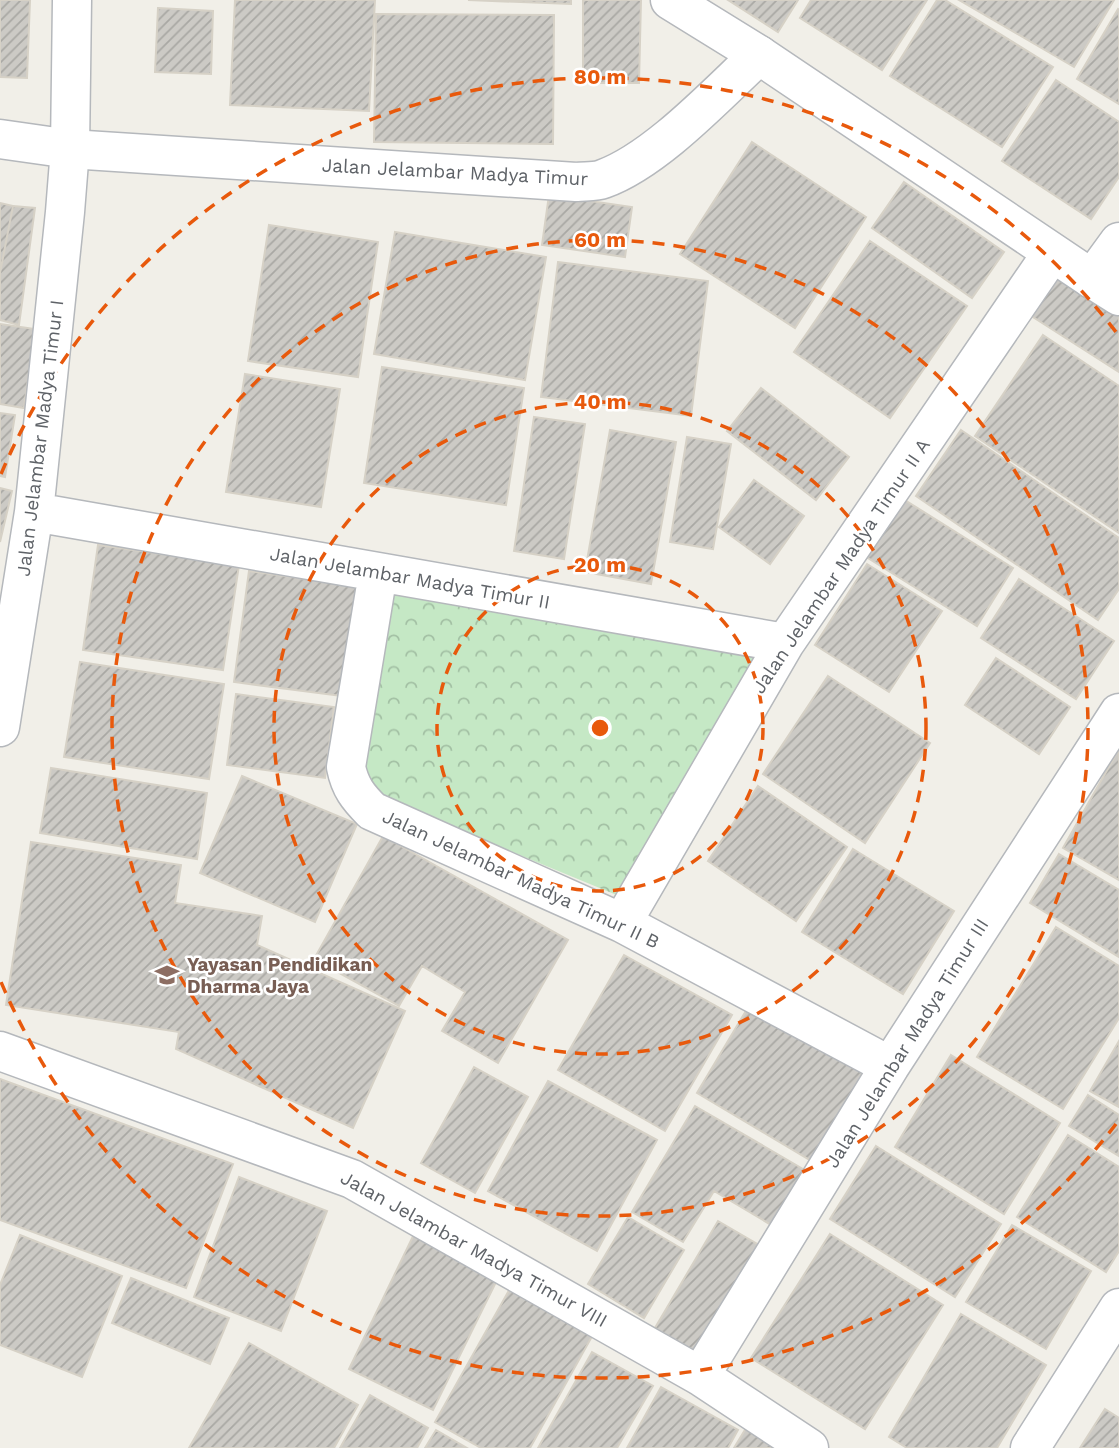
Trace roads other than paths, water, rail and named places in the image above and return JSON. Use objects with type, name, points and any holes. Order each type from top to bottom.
[{"type":"street","name":"Jalan Jelambar Madya Timur I","points":[[0,727],[34,512],[70,149],[72,0]]},
{"type":"street","points":[[670,0],[759,55],[1105,288],[1119,242]]},
{"type":"street","name":"Jalan Jelambar Madya Timur","points":[[0,139],[70,149],[576,182],[600,180],[630,167],[699,111],[759,55]]},
{"type":"street","name":"Jalan Jelambar Madya Timur II A","points":[[622,923],[785,643],[1052,253]]},
{"type":"street","name":"Jalan Jelambar Madya Timur II","points":[[34,512],[785,643]]},
{"type":"street","name":"Jalan Jelambar Madya Timur II B","points":[[378,573],[346,767],[350,786],[372,811],[622,923],[890,1066]]},
{"type":"street","name":"Jalan Jelambar Madya Timur III","points":[[700,1376],[890,1066],[1119,713]]},
{"type":"street","name":"Jalan Jelambar Madya Timur VIII","points":[[0,1051],[352,1179],[700,1376],[808,1448]]},
{"type":"street","points":[[1030,1448],[1119,1308]]},
{"type":"place","name":"Yayasan Pendidikan Dharma Jaya","points":[[167,975]]}]
